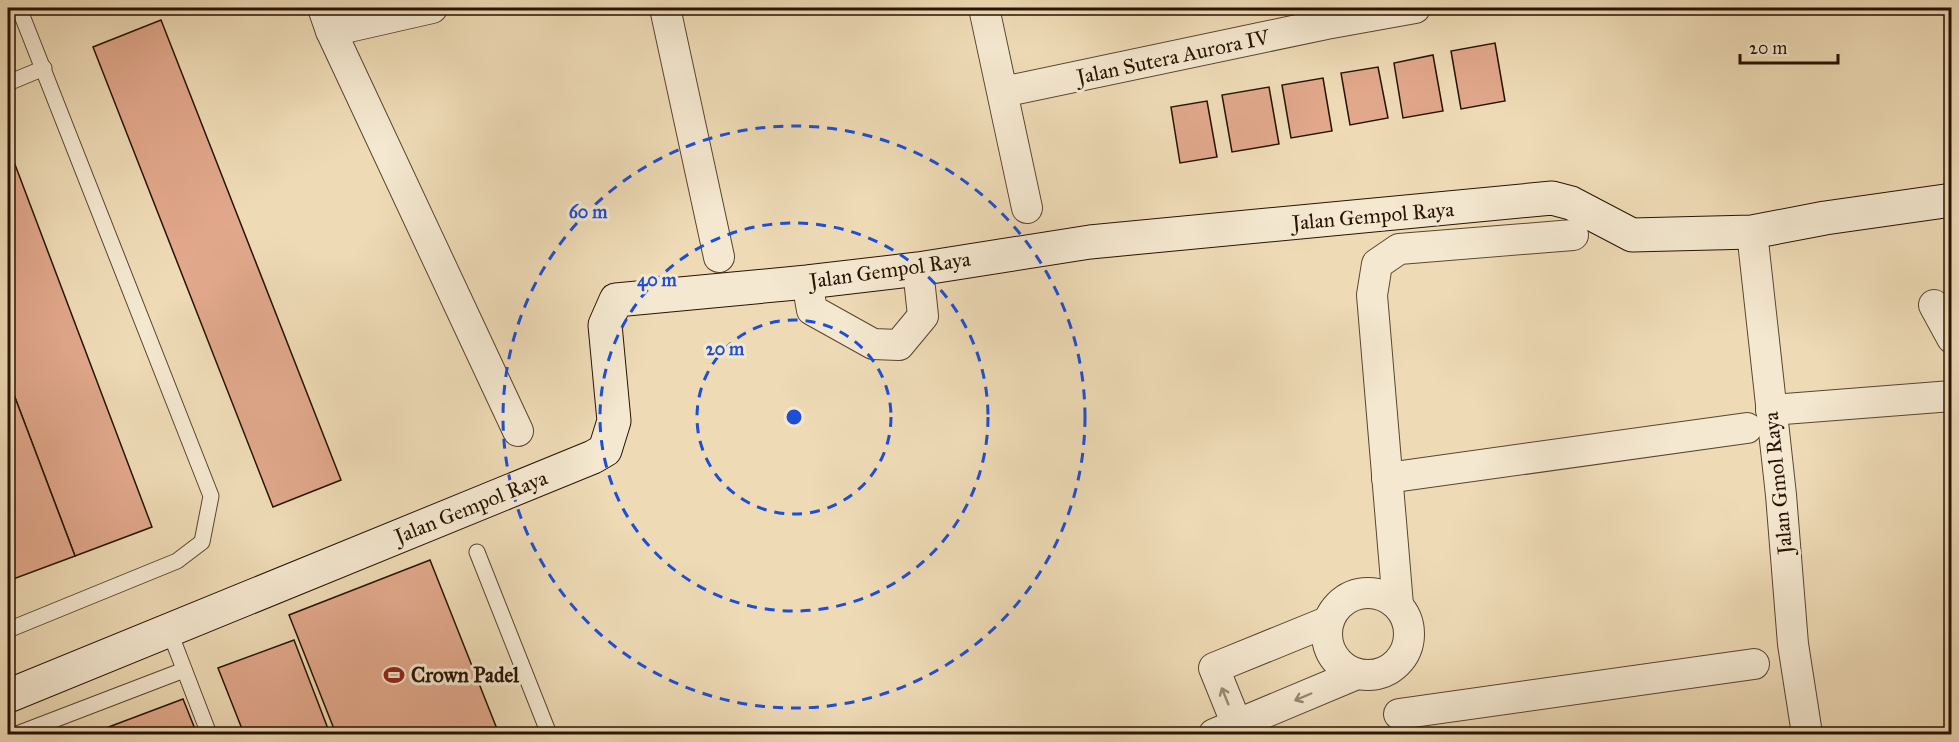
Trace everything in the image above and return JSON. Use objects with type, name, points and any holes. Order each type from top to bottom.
[{"type":"street","points":[[432,8],[327,19],[518,431]]},
{"type":"street","points":[[665,8],[719,257]]},
{"type":"street","points":[[984,8],[1027,208]]},
{"type":"street","name":"Jalan Sutera Aurora IV","points":[[1003,92],[1324,16],[1415,8]]},
{"type":"street","name":"Jalan Gempol Raya","points":[[8,696],[583,462],[605,450],[614,421],[605,326],[616,300],[918,269],[1090,242],[1552,198],[1571,204],[1632,235],[1752,232],[1825,218],[1952,200]]},
{"type":"street","name":"Jalan Gmol Raya","points":[[1752,232],[1781,495],[1793,644],[1807,735]]},
{"type":"street","points":[[1398,605],[1372,295],[1377,264],[1399,249],[1572,235]]},
{"type":"street","points":[[807,282],[812,310],[873,344],[899,345],[923,316],[918,269]]},
{"type":"street","points":[[1934,305],[1952,338]]},
{"type":"street","points":[[1771,410],[1952,396]]},
{"type":"street","points":[[1387,478],[1747,428]]},
{"type":"street","points":[[1368,592],[1379,594],[1398,605],[1404,613],[1409,634],[1404,655],[1388,669],[1367,675],[1357,674],[1342,667],[1331,654],[1326,639],[1328,622],[1339,604],[1347,597],[1368,592]]},
{"type":"street","points":[[1328,622],[1214,668],[1225,730],[1357,674]]},
{"type":"street","points":[[1388,669],[1401,724],[1754,664]]},
{"type":"lane","points":[[8,630],[177,561],[202,542],[211,496],[19,8]]},
{"type":"lane","points":[[8,83],[44,68]]},
{"type":"lane","points":[[477,552],[549,735]]},
{"type":"lane","points":[[169,630],[209,735]]},
{"type":"lane","points":[[17,735],[184,670]]},
{"type":"building","points":[[161,20],[341,480],[273,507],[93,47]]},
{"type":"building","points":[[1495,43],[1505,101],[1461,109],[1451,51]]},
{"type":"building","points":[[1433,55],[1443,111],[1403,118],[1394,63]]},
{"type":"building","points":[[1378,67],[1388,118],[1350,125],[1341,73]]},
{"type":"building","points":[[1323,78],[1332,131],[1291,138],[1282,85]]},
{"type":"building","points":[[1269,87],[1279,144],[1232,152],[1222,95]]},
{"type":"building","points":[[1207,101],[1217,157],[1180,163],[1171,107]]},
{"type":"building","points":[[8,146],[152,527],[75,556],[8,379]]},
{"type":"building","points":[[8,379],[75,556],[8,581]]},
{"type":"building","name":"Crown Padel","points":[[430,560],[499,734],[336,734],[289,615]]},
{"type":"building","points":[[294,640],[330,734],[244,734],[218,668]]},
{"type":"building","points":[[183,699],[197,734],[90,734]]},
{"type":"place","name":"Crown Padel","points":[[394,675]]}]
